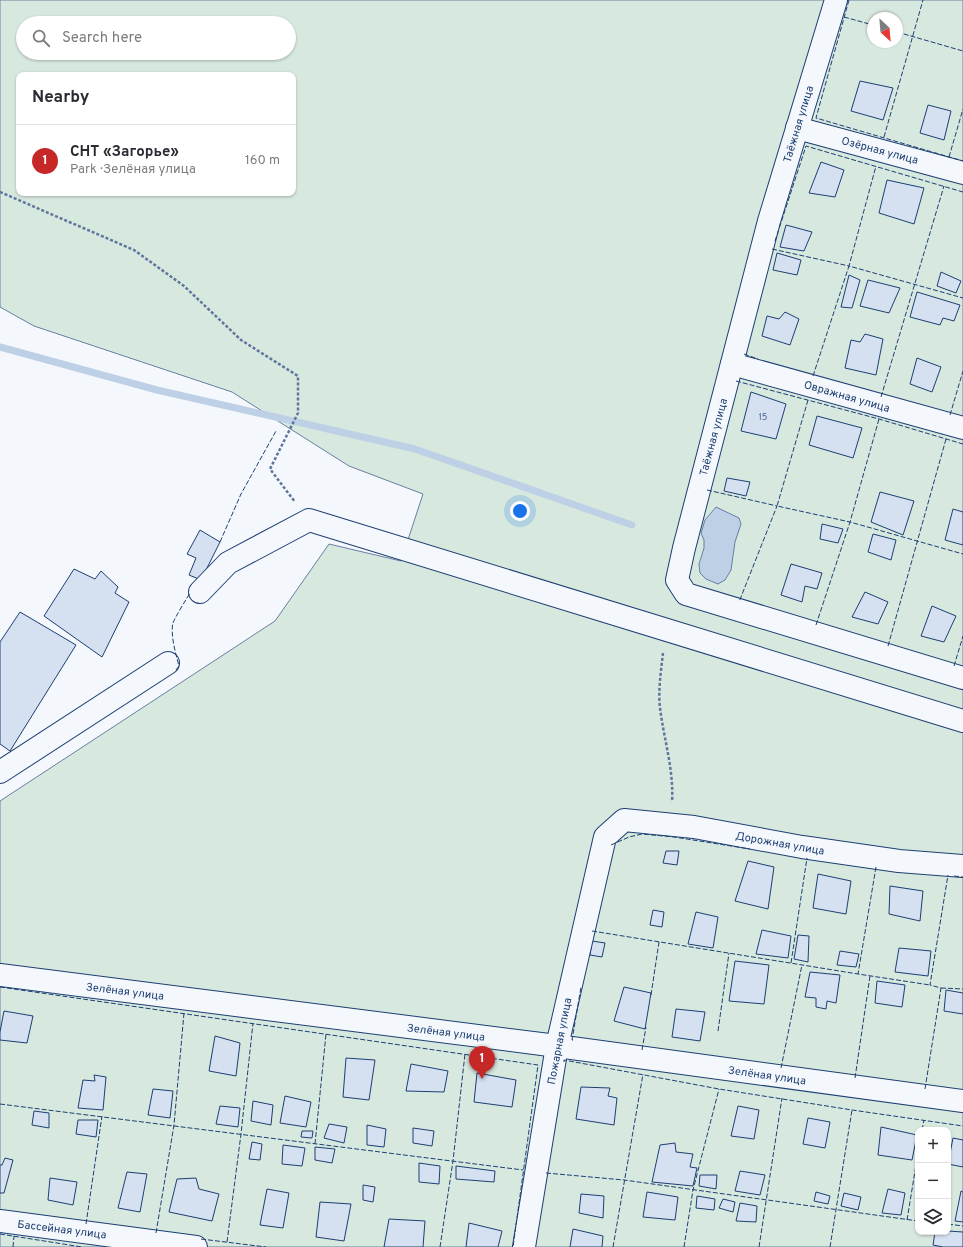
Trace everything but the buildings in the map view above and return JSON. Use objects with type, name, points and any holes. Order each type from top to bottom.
[{"type":"street","name":"Таёжная улица","points":[[836,0],[769,221],[686,540],[677,580],[686,594],[963,678]]},
{"type":"street","name":"Озёрная улица","points":[[797,128],[963,173]]},
{"type":"street","name":"Овражная улица","points":[[732,364],[963,428]]},
{"type":"street","points":[[200,592],[228,563],[309,520],[963,721]]},
{"type":"street","points":[[0,772],[168,663]]},
{"type":"street","name":"Дорожная улица","points":[[604,837],[624,820],[694,828],[899,862],[963,866]]},
{"type":"street","name":"Пожарная улица","points":[[524,1247],[557,1046],[604,837]]},
{"type":"street","name":"Зелёная улица","points":[[0,975],[557,1046],[963,1101]]},
{"type":"street","name":"Бассейная улица","points":[[0,1221],[196,1247]]},
{"type":"path","points":[[0,192],[134,250],[184,286],[241,340],[298,376],[298,413],[270,469],[309,520]]},
{"type":"path","points":[[665,629],[660,681],[660,706],[672,775],[672,801],[669,825]]},
{"type":"shaded area","points":[[0,0],[963,0],[963,1247],[0,1247],[0,801],[275,621],[329,544],[401,561],[423,494],[349,466],[232,392],[34,326],[0,307]]},
{"type":"water","points":[[716,507],[739,518],[741,524],[735,542],[731,570],[725,580],[718,584],[706,579],[700,573],[699,564],[704,548],[704,540],[701,533],[705,520]]},
{"type":"waterway","points":[[0,347],[157,390],[415,449],[632,525]]},
{"type":"fence","points":[[849,0],[816,118],[963,161]]},
{"type":"fence","points":[[884,137],[923,0]]},
{"type":"fence","points":[[844,17],[867,23]]},
{"type":"fence","points":[[903,34],[963,51]]},
{"type":"fence","points":[[949,157],[963,109]]},
{"type":"fence","points":[[775,241],[806,146],[963,192]]},
{"type":"fence","points":[[772,249],[849,266],[876,166]]},
{"type":"fence","points":[[881,397],[944,186]]},
{"type":"fence","points":[[813,376],[849,266],[963,298]]},
{"type":"fence","points":[[744,354],[758,359]]},
{"type":"fence","points":[[950,415],[963,371]]},
{"type":"fence","points":[[736,381],[879,419],[963,444]]},
{"type":"fence","points":[[808,400],[777,506],[850,522],[879,419]]},
{"type":"fence","points":[[220,542],[241,494],[276,431]]},
{"type":"fence","points":[[888,646],[946,439]]},
{"type":"fence","points":[[707,490],[777,506],[739,602]]},
{"type":"fence","points":[[816,625],[850,522],[963,554]]},
{"type":"fence","points":[[176,670],[179,666],[172,628],[178,613],[190,593]]},
{"type":"fence","points":[[954,666],[963,636]]},
{"type":"fence","points":[[611,845],[629,837],[642,834],[674,837],[750,849]]},
{"type":"fence","points":[[791,963],[807,858]]},
{"type":"fence","points":[[876,867],[858,974],[930,985]]},
{"type":"fence","points":[[925,1089],[941,988],[930,985],[948,875]]},
{"type":"fence","points":[[954,876],[963,877]]},
{"type":"fence","points":[[592,931],[858,974]]},
{"type":"fence","points":[[651,995],[659,942]]},
{"type":"fence","points":[[718,1031],[729,953]]},
{"type":"fence","points":[[781,1068],[802,965]]},
{"type":"fence","points":[[855,1078],[870,976]]},
{"type":"fence","points":[[0,987],[538,1065],[513,1247]]},
{"type":"fence","points":[[573,1040],[581,987]]},
{"type":"fence","points":[[941,988],[963,989]]},
{"type":"fence","points":[[156,1233],[174,1125],[184,1013]]},
{"type":"fence","points":[[227,1242],[253,1023]]},
{"type":"fence","points":[[642,1050],[646,1027]]},
{"type":"fence","points":[[315,1144],[326,1034]]},
{"type":"fence","points":[[440,1247],[453,1161],[465,1054]]},
{"type":"fence","points":[[564,1062],[564,1060],[719,1089],[963,1126]]},
{"type":"fence","points":[[613,1247],[643,1074]]},
{"type":"fence","points":[[684,1247],[693,1190],[719,1089]]},
{"type":"fence","points":[[759,1247],[782,1098]]},
{"type":"fence","points":[[0,1104],[523,1170]]},
{"type":"fence","points":[[830,1247],[852,1110]]},
{"type":"fence","points":[[86,1224],[102,1116]]},
{"type":"fence","points":[[923,1127],[924,1120]]},
{"type":"fence","points":[[907,1220],[916,1163]]},
{"type":"fence","points":[[546,1173],[624,1180],[915,1221]]},
{"type":"fence","points":[[951,1224],[963,1226]]},
{"type":"fence","points":[[0,1234],[82,1247]]},
{"type":"fence","points":[[13,1247],[14,1236]]},
{"type":"fence","points":[[201,1239],[266,1247]]},
{"type":"place","name":"СНТ «Загорье»","points":[[482,1079]]}]
